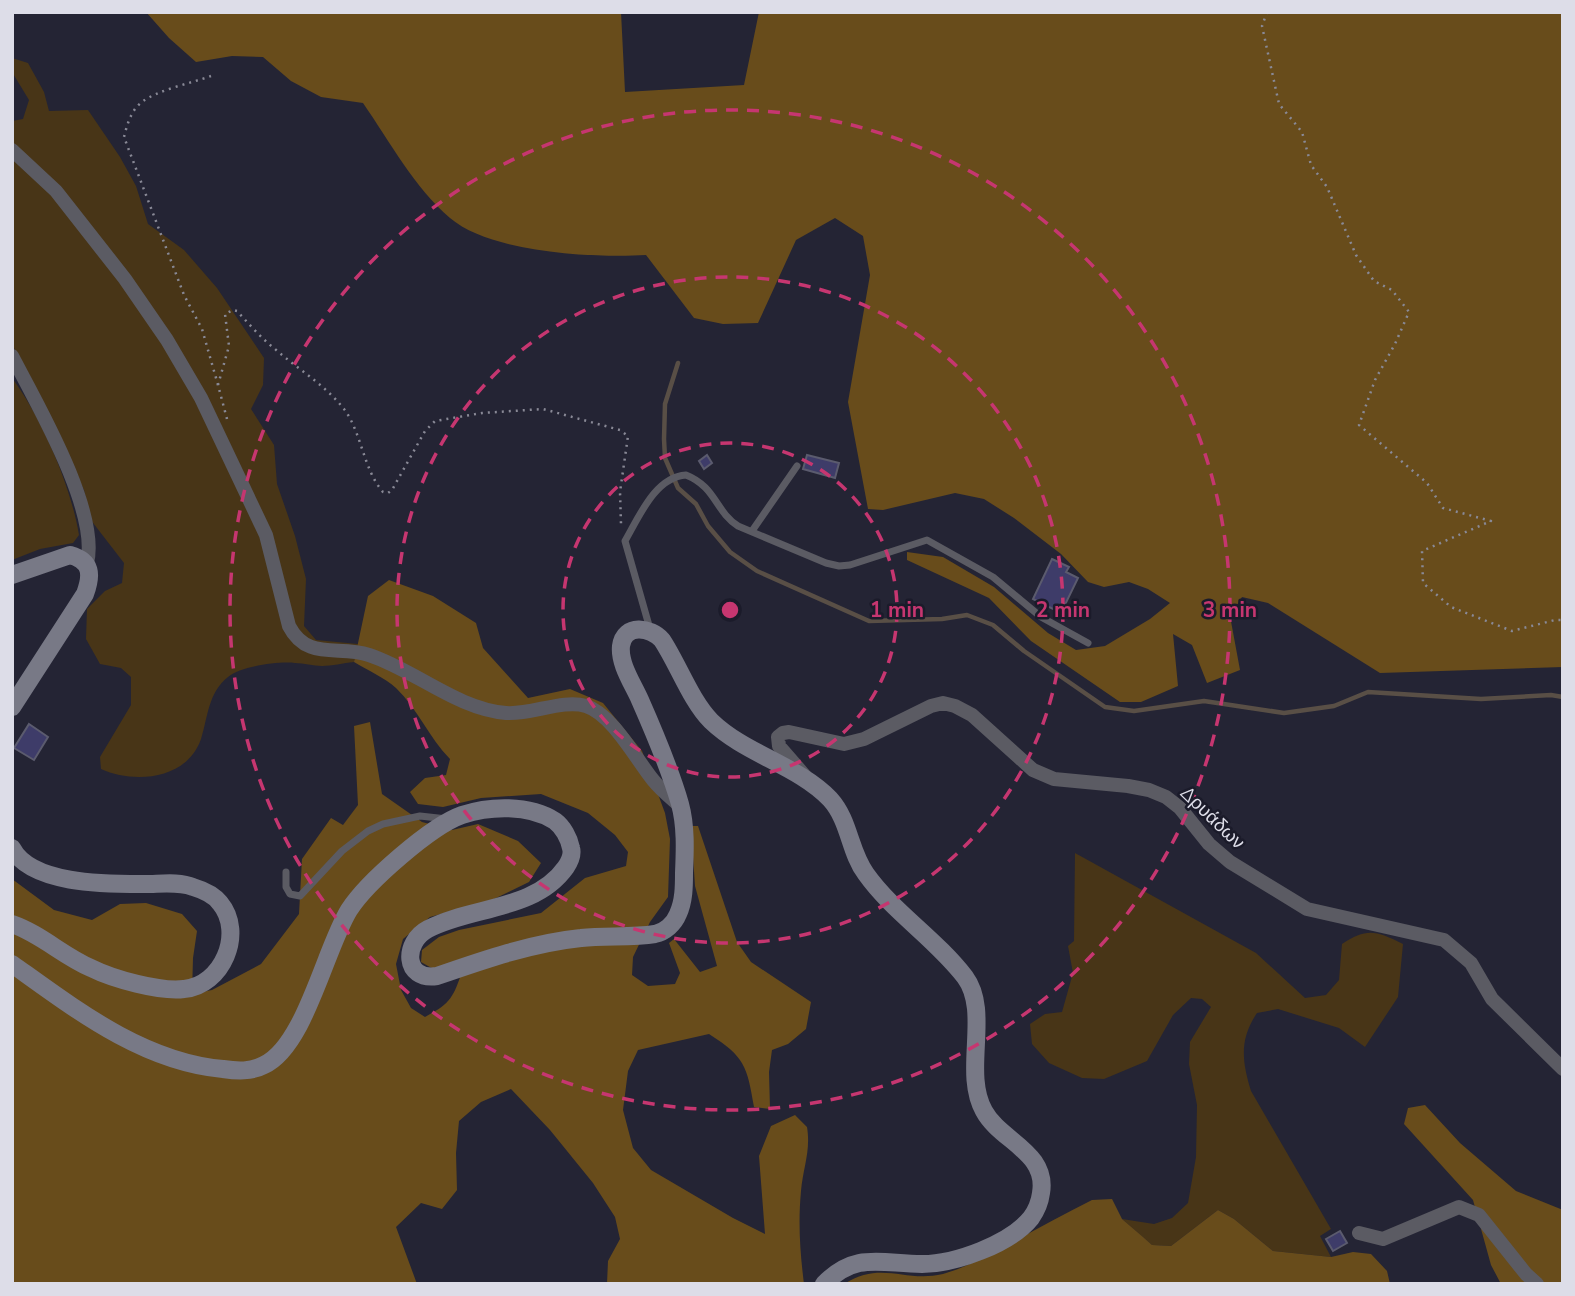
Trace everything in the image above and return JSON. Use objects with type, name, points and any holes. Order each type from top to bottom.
[{"type":"street","points":[[12,150],[56,191],[125,279],[167,340],[201,398],[248,492],[266,535],[289,626],[303,645],[317,649],[364,653],[386,660],[466,702],[505,713],[524,713],[575,704],[587,706],[601,714],[655,783],[680,806]]},
{"type":"street","points":[[12,356],[48,426],[79,499],[90,545],[87,563]]},
{"type":"street","points":[[12,575],[70,555],[87,563],[91,571],[85,594],[12,707]]},
{"type":"street","points":[[12,964],[81,1012],[145,1048],[205,1068],[242,1071],[263,1066],[279,1056],[290,1040],[303,1015],[332,941],[350,908],[372,880],[450,821],[478,810],[502,808],[528,811],[556,822],[567,836],[572,853],[560,875],[530,897],[460,917],[426,930],[410,952],[412,968],[421,975],[428,977],[518,951],[579,938],[656,934],[668,928],[677,916],[684,885],[685,846],[680,806],[658,744],[625,669],[621,647],[624,638],[631,631],[642,628],[650,630],[662,640],[710,719],[751,748],[811,784],[829,799],[846,823],[858,862],[876,887],[931,938],[967,979],[975,1009],[975,1087],[978,1100],[994,1124],[1035,1161],[1042,1185],[1040,1200],[1033,1216],[1019,1230],[1000,1242],[946,1261],[922,1264],[879,1260],[854,1262],[832,1275],[824,1284]]},
{"type":"street","name":"Δρυάδων","points":[[811,784],[779,746],[778,737],[783,733],[844,744],[876,734],[931,706],[943,703],[955,706],[972,715],[1033,770],[1054,779],[1128,786],[1166,797],[1180,808],[1209,844],[1230,863],[1307,909],[1444,940],[1471,963],[1492,999],[1563,1069]]},
{"type":"street","points":[[12,848],[22,862],[46,874],[119,884],[189,885],[207,892],[220,903],[228,919],[229,947],[214,976],[201,985],[184,989],[163,988],[91,968],[27,929],[12,924]]},
{"type":"street","points":[[1359,1233],[1383,1239],[1459,1207],[1479,1215],[1537,1284]]},
{"type":"lane","points":[[752,531],[797,466]]},
{"type":"lane","points":[[650,630],[625,541],[657,490],[669,479],[686,475],[706,486],[729,520],[825,563],[850,565],[927,540],[993,577],[1041,617],[1088,643]]},
{"type":"lane","points":[[286,872],[286,887],[290,894],[300,896],[342,850],[368,831],[383,824],[420,816],[439,817],[450,821]]},
{"type":"path","points":[[1267,12],[1262,26],[1279,104],[1301,132],[1311,165],[1328,187],[1356,255],[1374,281],[1392,290],[1409,312],[1375,380],[1359,425],[1427,483],[1443,508],[1491,521],[1422,551],[1423,583],[1451,607],[1512,631],[1563,620]]},
{"type":"path","points":[[211,76],[140,103],[130,118],[124,137],[184,295],[202,329],[229,425]]},
{"type":"path","points":[[218,384],[229,346],[225,314],[233,310],[277,351],[328,390],[352,422],[379,487],[388,493],[398,482],[425,430],[435,421],[482,413],[543,409],[620,430],[628,436],[629,441],[619,510],[625,541]]},
{"type":"shaded area","points":[[146,12],[621,12],[625,92],[744,85],[759,12],[1563,12],[1563,667],[1380,673],[1268,603],[1242,597],[1230,616],[1240,670],[1207,683],[1192,645],[1173,634],[1178,686],[1141,702],[1120,702],[1031,641],[989,598],[907,560],[907,552],[943,557],[994,587],[1048,633],[1076,650],[1105,646],[1150,619],[1170,603],[1148,589],[1129,582],[1104,587],[1088,582],[1061,554],[984,499],[955,493],[883,510],[868,509],[848,402],[870,275],[863,236],[835,218],[796,240],[758,323],[723,324],[694,318],[646,255],[544,251],[516,246],[468,230],[450,218],[425,192],[363,103],[321,97],[291,81],[263,57],[232,56],[196,62],[169,38]]},
{"type":"shaded area","points":[[12,58],[28,63],[44,92],[49,111],[88,110],[136,186],[148,224],[184,250],[217,288],[264,358],[263,385],[251,409],[274,445],[277,484],[306,579],[304,626],[316,640],[358,644],[354,662],[322,666],[270,664],[234,673],[216,690],[194,753],[184,763],[158,775],[129,776],[101,769],[100,757],[131,705],[131,677],[121,668],[100,664],[86,639],[87,609],[105,591],[122,583],[124,563],[90,519],[84,490],[12,344],[12,121],[23,119],[29,100],[12,72]]},
{"type":"shaded area","points":[[12,378],[54,453],[79,535],[73,543],[40,549],[12,560]]},
{"type":"shaded area","points":[[389,580],[433,596],[476,623],[483,648],[528,698],[570,689],[603,703],[642,751],[665,813],[670,839],[668,897],[650,922],[633,957],[632,975],[648,986],[675,984],[680,973],[669,943],[674,939],[700,972],[717,966],[695,886],[691,826],[698,826],[737,942],[751,962],[811,1002],[806,1029],[788,1044],[772,1050],[769,1072],[770,1109],[754,1107],[742,1064],[730,1049],[709,1034],[638,1050],[628,1071],[623,1110],[633,1148],[651,1170],[765,1234],[759,1156],[771,1126],[795,1115],[807,1127],[808,1136],[800,1215],[804,1284],[607,1284],[608,1261],[620,1239],[615,1217],[593,1183],[550,1130],[511,1089],[481,1102],[459,1121],[457,1190],[442,1209],[421,1203],[396,1227],[417,1284],[12,1284],[12,879],[54,910],[92,920],[120,904],[146,903],[182,914],[197,931],[192,994],[212,990],[261,964],[299,914],[302,859],[331,818],[343,825],[358,805],[354,726],[370,722],[382,794],[422,822],[452,830],[478,824],[518,841],[541,863],[529,882],[492,900],[430,917],[403,939],[396,964],[401,990],[411,1008],[425,1017],[448,1001],[461,974],[435,970],[421,962],[422,950],[439,937],[459,930],[541,913],[585,878],[626,866],[628,852],[615,835],[588,813],[541,794],[481,798],[443,807],[418,804],[410,792],[425,778],[446,775],[450,759],[396,688],[354,662],[368,596]]},
{"type":"shaded area","points":[[1075,853],[1256,953],[1305,998],[1326,995],[1339,980],[1342,944],[1358,935],[1379,934],[1403,944],[1398,997],[1365,1047],[1339,1028],[1278,1009],[1257,1013],[1247,1032],[1244,1060],[1251,1091],[1331,1229],[1320,1236],[1331,1257],[1273,1251],[1234,1219],[1218,1210],[1171,1246],[1152,1245],[1122,1219],[1154,1224],[1172,1218],[1188,1203],[1196,1157],[1197,1105],[1189,1064],[1190,1042],[1211,1007],[1202,999],[1191,998],[1173,1015],[1147,1061],[1104,1079],[1082,1078],[1049,1063],[1032,1044],[1030,1024],[1045,1014],[1062,1012],[1073,973],[1068,946],[1074,941]]},
{"type":"shaded area","points":[[1425,1105],[1460,1143],[1516,1191],[1563,1210],[1563,1284],[1501,1284],[1491,1265],[1473,1200],[1404,1124],[1408,1108]]},
{"type":"shaded area","points":[[1112,1199],[1122,1219],[1152,1245],[1171,1246],[1218,1210],[1234,1219],[1273,1251],[1331,1257],[1353,1252],[1371,1254],[1387,1271],[1390,1284],[844,1284],[870,1274],[943,1274],[986,1256],[1092,1200]]},
{"type":"building","points":[[707,455],[712,463],[704,469],[699,461]]},
{"type":"building","points":[[807,455],[839,463],[835,478],[803,469]]},
{"type":"building","points":[[1052,559],[1069,567],[1066,572],[1078,578],[1061,613],[1033,599]]},
{"type":"building","points":[[29,724],[48,737],[34,760],[14,748]]},
{"type":"building","points":[[1340,1231],[1347,1243],[1333,1251],[1326,1239]]},
{"type":"waterway","points":[[678,363],[665,404],[664,439],[665,458],[678,488],[696,504],[708,526],[730,552],[757,571],[869,621],[942,619],[967,615],[993,625],[1024,651],[1105,707],[1134,711],[1204,701],[1284,713],[1334,706],[1368,692],[1481,699],[1551,695],[1563,697]]}]
